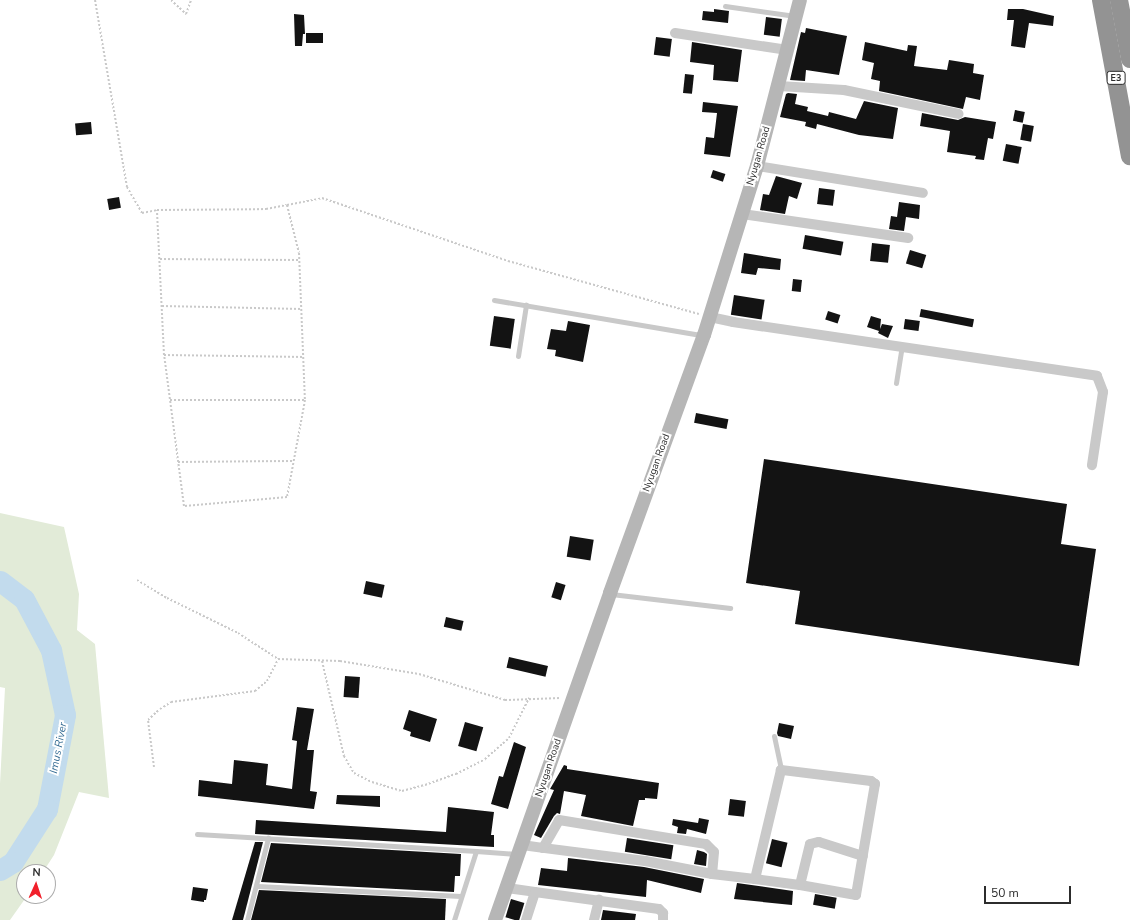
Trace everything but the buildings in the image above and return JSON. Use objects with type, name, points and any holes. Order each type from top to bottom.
[{"type":"highway","name":"E3","points":[[1101,0],[1130,156]]},
{"type":"highway","name":"E3","points":[[1119,0],[1130,59]]},
{"type":"main road","name":"Nyugan Road","points":[[495,920],[521,850],[610,593],[710,317],[757,166],[779,86],[800,0]]},
{"type":"street","points":[[675,33],[788,50]]},
{"type":"street","points":[[779,86],[844,90],[959,114]]},
{"type":"street","points":[[757,166],[924,193]]},
{"type":"street","points":[[742,214],[908,238]]},
{"type":"street","points":[[710,317],[733,322],[1097,376],[1103,392],[1092,465]]},
{"type":"street","points":[[521,850],[543,848],[645,861],[712,874],[800,885],[856,895],[875,784],[871,781],[781,770],[755,879]]},
{"type":"street","points":[[543,848],[559,820],[706,844],[714,852],[712,874]]},
{"type":"street","points":[[800,885],[810,844],[819,842],[863,856]]},
{"type":"street","points":[[507,888],[659,909],[663,913],[663,920]]},
{"type":"street","points":[[526,920],[535,892]]},
{"type":"street","points":[[594,920],[599,900]]},
{"type":"lane","points":[[725,6],[796,16]]},
{"type":"lane","points":[[494,300],[704,335]]},
{"type":"lane","points":[[518,356],[526,305]]},
{"type":"lane","points":[[896,383],[902,347]]},
{"type":"lane","points":[[610,593],[730,608]]},
{"type":"lane","points":[[774,736],[781,770]]},
{"type":"lane","points":[[197,834],[476,851],[521,850]]},
{"type":"lane","points":[[247,920],[268,838]]},
{"type":"lane","points":[[454,920],[476,851]]},
{"type":"lane","points":[[256,886],[461,896]]},
{"type":"path","points":[[95,0],[127,186],[142,213],[157,210],[266,209],[322,198],[508,261],[710,317]]},
{"type":"path","points":[[171,0],[186,14],[191,0]]},
{"type":"path","points":[[157,210],[164,355],[184,506],[287,497],[305,400],[300,260],[288,205]]},
{"type":"path","points":[[160,259],[300,260]]},
{"type":"path","points":[[162,306],[302,309]]},
{"type":"path","points":[[164,355],[304,357]]},
{"type":"path","points":[[170,400],[305,400]]},
{"type":"path","points":[[178,462],[294,461]]},
{"type":"path","points":[[137,580],[167,598],[238,633],[278,659],[340,661],[419,674],[505,700],[529,698],[574,698]]},
{"type":"path","points":[[154,767],[148,720],[160,709],[172,702],[255,691],[267,681],[278,659]]},
{"type":"path","points":[[322,660],[344,756],[354,773],[372,782],[402,791],[456,774],[485,759],[509,738],[529,698]]},
{"type":"green space","points":[[0,513],[64,527],[79,594],[77,630],[95,644],[109,798],[79,792],[54,855],[48,864],[16,864],[16,904],[21,904],[10,920],[0,920],[0,784],[5,688],[0,687]]},
{"type":"waterway","name":"Imus River","points":[[0,581],[24,599],[51,650],[65,715],[47,809],[13,862],[0,870]]}]
